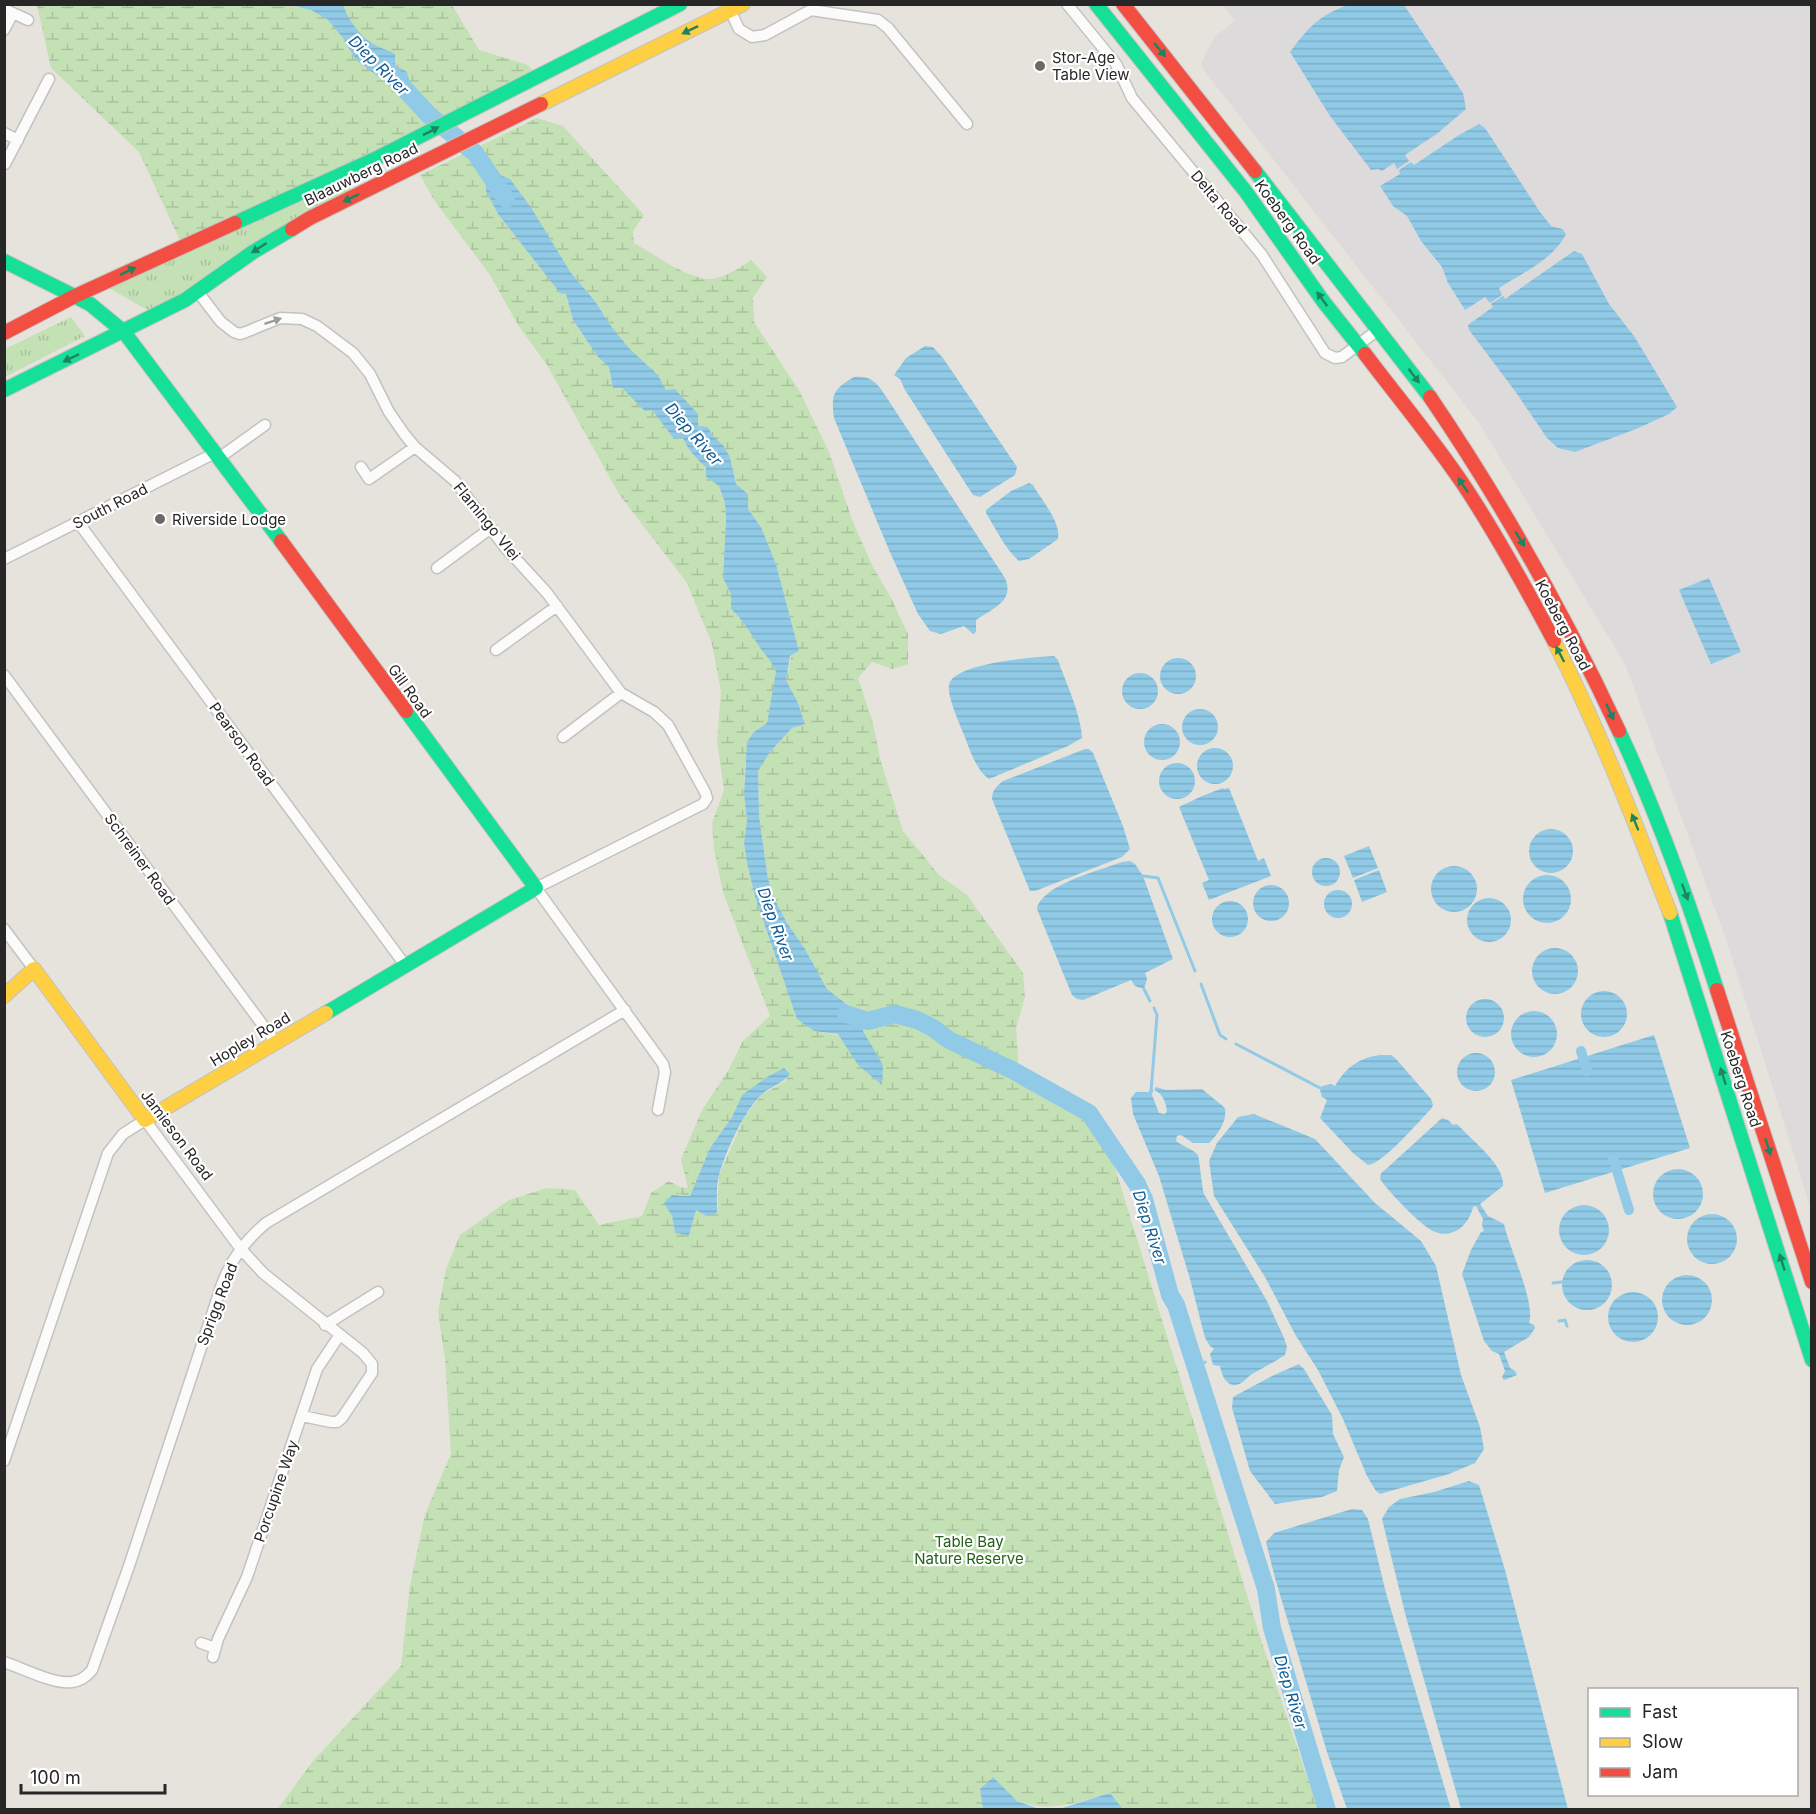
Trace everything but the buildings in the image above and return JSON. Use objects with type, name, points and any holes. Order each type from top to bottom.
[{"type":"main road","name":"Blaauwberg Road","points":[[4,333],[75,296],[379,158],[680,4]]},
{"type":"main road","name":"Koeberg Road","points":[[1096,4],[1246,192],[1323,301],[1436,446],[1467,490],[1517,571],[1595,724],[1672,919],[1812,1360]]},
{"type":"main road","name":"Koeberg Road","points":[[1123,4],[1431,398],[1536,567],[1584,656],[1642,780],[1687,897],[1812,1282]]},
{"type":"main road","name":"Blaauwberg Road","points":[[4,390],[124,332],[198,292],[285,231],[736,7]]},
{"type":"main road","name":"Gill Road","points":[[4,261],[90,304],[124,332],[536,888]]},
{"type":"main road","name":"Hopley Road","points":[[145,1120],[536,888]]},
{"type":"main road","points":[[4,996],[34,969]]},
{"type":"main road","name":"Jamieson Road","points":[[34,969],[145,1120]]},
{"type":"street","name":"Delta Road","points":[[1067,4],[1113,59],[1132,98],[1262,255],[1325,353],[1338,358],[1379,329]]},
{"type":"street","points":[[736,7],[739,29],[752,37],[765,35],[811,10],[855,10],[878,20],[885,25],[967,124]]},
{"type":"street","points":[[4,30],[9,11],[28,21]]},
{"type":"street","points":[[5,164],[49,79]]},
{"type":"street","points":[[4,133],[18,140]]},
{"type":"street","name":"Flamingo Vlei","points":[[198,292],[221,322],[234,332],[240,334],[271,321],[302,319],[317,326],[360,360],[370,374],[389,412],[415,447],[455,481],[504,546],[537,579],[621,693],[654,712],[668,725],[705,792],[707,798],[701,805]]},
{"type":"street","name":"South Road","points":[[4,558],[217,456],[266,425]]},
{"type":"street","points":[[360,467],[369,479],[415,447]]},
{"type":"street","name":"Pearson Road","points":[[78,522],[405,965]]},
{"type":"street","points":[[436,568],[491,528]]},
{"type":"street","points":[[496,650],[558,606]]},
{"type":"street","name":"Schreiner Road","points":[[4,675],[276,1043]]},
{"type":"street","points":[[563,737],[621,693]]},
{"type":"street","name":"Hopley Road","points":[[536,888],[701,805]]},
{"type":"street","name":"Gill Road","points":[[536,888],[659,1057],[665,1072],[658,1110]]},
{"type":"street","name":"Jamieson Road","points":[[4,929],[34,969]]},
{"type":"street","name":"Sprigg Road","points":[[4,1662],[65,1682],[78,1681],[92,1670],[222,1284],[240,1248],[266,1223],[625,1010]]},
{"type":"street","name":"Hopley Road","points":[[4,1461],[108,1153],[123,1134],[145,1120]]},
{"type":"street","name":"Jamieson Road","points":[[145,1120],[240,1248],[275,1285],[368,1358],[373,1367],[372,1373],[337,1422],[302,1416]]},
{"type":"street","points":[[325,1325],[378,1292]]},
{"type":"street","name":"Porcupine Way","points":[[201,1643],[214,1653],[248,1576],[320,1363],[342,1338]]},
{"type":"shaded area","points":[[1222,5],[1811,5],[1811,1209],[1725,936],[1625,664],[1479,423],[1203,69],[1201,63],[1215,37],[1235,20]]},
{"type":"green space","points":[[37,5],[452,5],[479,50],[528,65],[538,76],[183,247],[139,152],[51,68]]},
{"type":"green space","name":"Table Bay Nature Reserve","points":[[537,118],[563,126],[644,215],[633,231],[634,243],[670,265],[700,278],[714,279],[751,260],[767,277],[753,298],[754,322],[800,392],[829,452],[853,522],[872,565],[908,634],[908,664],[892,669],[872,662],[858,678],[903,831],[939,875],[967,895],[1023,973],[1025,997],[1016,1028],[1020,1084],[1082,1117],[1108,1145],[1260,1637],[1318,1809],[1123,1809],[1110,1793],[1063,1805],[1039,1806],[1016,1800],[993,1777],[980,1789],[983,1810],[277,1810],[313,1761],[401,1666],[410,1585],[425,1514],[451,1454],[445,1359],[438,1312],[446,1269],[460,1235],[509,1200],[547,1188],[575,1190],[599,1225],[642,1216],[651,1193],[669,1181],[680,1187],[688,1188],[681,1159],[702,1110],[728,1071],[743,1041],[770,1016],[723,892],[714,849],[712,823],[724,790],[717,741],[721,692],[712,644],[687,583],[619,494],[547,365],[518,325],[490,275],[434,200],[420,175]],"holes":[[[532,209],[571,273],[595,301],[611,326],[629,348],[658,375],[666,390],[698,426],[708,428],[723,445],[730,457],[736,484],[748,494],[748,509],[761,527],[776,564],[799,651],[791,656],[786,680],[798,703],[805,724],[792,728],[770,752],[758,771],[759,816],[768,879],[774,898],[787,923],[805,949],[827,989],[868,1021],[863,1031],[867,1040],[814,1031],[797,1019],[755,897],[744,844],[747,820],[744,794],[745,765],[754,732],[767,723],[777,672],[744,622],[731,609],[731,594],[723,578],[726,519],[725,503],[719,486],[706,477],[706,467],[693,454],[683,438],[674,439],[652,410],[645,410],[622,388],[613,388],[609,367],[598,357],[573,320],[566,293],[560,292],[498,214]],[[790,1074],[784,1082],[761,1095],[744,1118],[719,1175],[717,1213],[696,1210],[675,1233],[672,1216],[678,1194],[690,1196],[710,1148],[732,1117],[742,1095]]]},
{"type":"green space","points":[[343,178],[354,194],[151,312],[107,287]]},
{"type":"green space","points":[[71,317],[85,336],[5,377],[5,349]]},
{"type":"water","points":[[292,5],[343,5],[352,23],[366,39],[395,54],[395,65],[407,72],[410,85],[390,85],[356,60],[343,38],[327,19],[311,10]]},
{"type":"water","points":[[1348,5],[1404,5],[1463,93],[1466,109],[1438,133],[1405,155],[1409,161],[1397,169],[1394,163],[1382,171],[1371,170],[1330,116],[1290,52],[1315,23],[1329,13]]},
{"type":"water","points":[[1479,124],[1485,128],[1551,226],[1562,229],[1566,234],[1554,251],[1499,288],[1502,295],[1490,303],[1485,297],[1465,310],[1448,283],[1442,267],[1421,241],[1407,216],[1393,206],[1380,186],[1400,174],[1399,170],[1411,162],[1414,165]]},
{"type":"water","points":[[498,174],[510,179],[532,209],[571,273],[595,301],[629,348],[658,375],[666,390],[675,389],[698,414],[698,426],[708,427],[712,435],[723,445],[730,457],[736,484],[748,494],[748,509],[761,527],[776,564],[799,651],[790,656],[786,680],[798,703],[805,724],[792,728],[770,752],[758,771],[759,816],[768,879],[774,898],[787,923],[805,949],[827,989],[868,1021],[863,1031],[883,1065],[882,1085],[858,1065],[838,1034],[814,1031],[797,1019],[755,897],[744,843],[747,820],[744,794],[747,742],[754,732],[767,723],[776,672],[740,618],[731,609],[731,594],[723,578],[726,519],[725,503],[719,486],[706,477],[706,467],[693,454],[683,438],[674,439],[652,410],[645,411],[622,388],[613,388],[609,367],[598,357],[573,320],[566,294],[560,293],[498,214],[486,191],[486,182]]},
{"type":"water","points":[[1574,251],[1582,254],[1609,304],[1634,336],[1677,407],[1669,414],[1636,429],[1575,452],[1558,448],[1547,438],[1469,330],[1468,325],[1493,307],[1491,304],[1503,296],[1505,299]]},
{"type":"water","points":[[925,346],[933,347],[943,358],[1017,467],[1015,475],[980,497],[973,495],[900,379],[894,375],[906,358]]},
{"type":"water","points":[[854,377],[869,379],[881,389],[1005,578],[1007,593],[1005,598],[995,608],[976,620],[976,632],[973,634],[964,626],[941,634],[930,631],[918,614],[834,418],[835,393]]},
{"type":"water","points":[[1029,483],[1033,485],[1054,518],[1058,539],[1029,559],[1019,561],[1005,545],[986,510],[1011,491]]},
{"type":"water","points":[[1709,578],[1741,652],[1711,664],[1679,590]]},
{"type":"water","points":[[1054,656],[1058,660],[1073,699],[1082,738],[989,779],[979,769],[972,756],[953,708],[949,685],[954,677],[979,666]]},
{"type":"water","points":[[1178,658],[1190,664],[1196,676],[1190,688],[1178,694],[1166,688],[1160,676],[1166,664]]},
{"type":"water","points":[[1140,673],[1152,679],[1158,691],[1152,703],[1140,709],[1128,703],[1122,691],[1128,679]]},
{"type":"water","points":[[1200,709],[1212,715],[1218,727],[1212,739],[1200,745],[1188,739],[1182,727],[1188,715]]},
{"type":"water","points":[[1162,724],[1174,730],[1180,742],[1174,754],[1162,760],[1150,754],[1144,742],[1150,730]]},
{"type":"water","points":[[1215,748],[1227,754],[1233,766],[1227,778],[1215,784],[1203,778],[1197,766],[1203,754]]},
{"type":"water","points":[[1085,749],[1093,753],[1130,849],[1122,857],[1030,891],[992,799],[993,793],[1003,781]]},
{"type":"water","points":[[1177,763],[1189,769],[1195,781],[1189,793],[1177,799],[1165,793],[1159,781],[1165,769]]},
{"type":"water","points":[[1223,788],[1229,788],[1258,861],[1264,858],[1271,876],[1209,900],[1202,883],[1209,880],[1179,807]]},
{"type":"water","points":[[1551,829],[1566,836],[1573,851],[1566,866],[1551,873],[1536,866],[1529,851],[1536,836]]},
{"type":"water","points":[[1369,846],[1378,868],[1353,878],[1344,856]]},
{"type":"water","points":[[1326,858],[1336,862],[1340,872],[1336,882],[1326,886],[1316,882],[1312,872],[1316,862]]},
{"type":"water","points":[[1130,861],[1135,864],[1143,876],[1173,959],[1145,973],[1147,979],[1144,989],[1135,986],[1131,980],[1083,1000],[1077,999],[1072,995],[1037,909],[1041,900],[1060,886],[1087,874]]},
{"type":"water","points":[[1454,866],[1463,867],[1471,872],[1476,880],[1476,898],[1471,906],[1463,911],[1454,912],[1445,911],[1437,906],[1432,898],[1431,889],[1432,880],[1437,872],[1445,867]]},
{"type":"water","points":[[1379,870],[1387,892],[1362,902],[1354,880]]},
{"type":"water","points":[[1542,875],[1552,875],[1564,882],[1571,894],[1571,904],[1564,916],[1552,923],[1542,923],[1527,912],[1523,904],[1523,894],[1534,879]]},
{"type":"water","points":[[1271,885],[1283,891],[1289,903],[1283,915],[1271,921],[1259,915],[1253,903],[1259,891]]},
{"type":"water","points":[[1338,890],[1348,894],[1352,904],[1348,914],[1338,918],[1328,914],[1324,904],[1328,894]]},
{"type":"water","points":[[1489,898],[1498,899],[1505,904],[1510,911],[1510,929],[1505,936],[1498,941],[1489,942],[1480,941],[1473,936],[1468,929],[1467,920],[1468,911],[1473,904],[1480,899]]},
{"type":"water","points":[[1230,901],[1242,907],[1248,919],[1242,931],[1230,937],[1218,931],[1212,919],[1218,907]]},
{"type":"water","points":[[1555,948],[1571,955],[1578,971],[1571,987],[1555,994],[1539,987],[1532,971],[1539,955]]},
{"type":"water","points":[[1604,991],[1620,998],[1627,1014],[1620,1030],[1604,1037],[1588,1030],[1581,1014],[1588,998]]},
{"type":"water","points":[[1485,999],[1499,1004],[1504,1018],[1499,1032],[1485,1037],[1471,1032],[1466,1018],[1471,1004]]},
{"type":"water","points":[[1534,1011],[1550,1018],[1557,1034],[1550,1050],[1534,1057],[1518,1050],[1511,1034],[1518,1018]]},
{"type":"water","points":[[1654,1035],[1690,1148],[1545,1193],[1511,1080]]},
{"type":"water","points":[[1476,1053],[1490,1058],[1495,1072],[1490,1086],[1476,1091],[1462,1086],[1457,1072],[1462,1058]]},
{"type":"water","points":[[1380,1055],[1391,1055],[1396,1059],[1431,1099],[1433,1105],[1391,1150],[1375,1163],[1368,1165],[1353,1153],[1320,1118],[1327,1100],[1322,1097],[1320,1090],[1322,1086],[1331,1084],[1335,1086],[1348,1069],[1360,1061]]},
{"type":"water","points":[[784,1068],[790,1074],[767,1090],[753,1104],[730,1144],[718,1180],[717,1213],[706,1216],[696,1210],[689,1235],[675,1233],[672,1216],[664,1203],[672,1195],[690,1196],[710,1148],[732,1117],[742,1095]]},
{"type":"water","points":[[1156,1087],[1166,1090],[1202,1089],[1225,1108],[1225,1118],[1221,1127],[1209,1143],[1193,1143],[1181,1135],[1177,1136],[1176,1141],[1198,1155],[1204,1194],[1267,1301],[1287,1347],[1285,1355],[1236,1385],[1226,1381],[1220,1366],[1213,1365],[1210,1354],[1214,1349],[1205,1338],[1159,1176],[1133,1114],[1131,1098],[1136,1092],[1149,1092],[1150,1089],[1153,1090],[1152,1095],[1159,1113],[1165,1114],[1166,1104],[1154,1090]]},
{"type":"water","points":[[1254,1114],[1315,1139],[1375,1203],[1421,1241],[1436,1266],[1461,1375],[1480,1427],[1484,1449],[1475,1463],[1449,1474],[1380,1494],[1376,1491],[1318,1370],[1296,1336],[1265,1277],[1214,1196],[1209,1161],[1217,1143],[1238,1117]]},
{"type":"water","points":[[1442,1118],[1453,1125],[1457,1124],[1481,1148],[1494,1163],[1502,1178],[1503,1186],[1480,1204],[1488,1216],[1504,1224],[1529,1302],[1529,1323],[1535,1328],[1529,1337],[1504,1352],[1510,1368],[1517,1375],[1504,1380],[1502,1377],[1505,1371],[1499,1354],[1492,1351],[1484,1341],[1462,1274],[1471,1250],[1481,1232],[1484,1231],[1483,1219],[1476,1206],[1458,1230],[1446,1234],[1440,1233],[1428,1228],[1413,1215],[1380,1179],[1381,1173]]},
{"type":"water","points":[[1673,1169],[1683,1169],[1696,1176],[1703,1189],[1703,1199],[1696,1212],[1683,1219],[1673,1219],[1664,1215],[1657,1208],[1653,1199],[1653,1189],[1657,1180],[1664,1173]]},
{"type":"water","points":[[1579,1205],[1589,1205],[1602,1212],[1609,1225],[1609,1235],[1602,1248],[1589,1255],[1579,1255],[1570,1251],[1563,1244],[1559,1235],[1559,1225],[1563,1216],[1570,1209]]},
{"type":"water","points":[[1707,1214],[1717,1214],[1730,1221],[1737,1234],[1737,1244],[1730,1257],[1717,1264],[1707,1264],[1698,1260],[1691,1253],[1687,1244],[1687,1234],[1691,1225],[1698,1218]]},
{"type":"water","points":[[1582,1260],[1592,1260],[1605,1267],[1612,1280],[1612,1290],[1605,1303],[1592,1310],[1582,1310],[1573,1306],[1566,1299],[1562,1290],[1562,1280],[1566,1271],[1573,1264]]},
{"type":"water","points":[[1682,1275],[1692,1275],[1705,1282],[1712,1295],[1712,1305],[1705,1318],[1692,1325],[1682,1325],[1673,1321],[1666,1314],[1662,1305],[1662,1295],[1666,1286],[1673,1279]]},
{"type":"water","points":[[1628,1292],[1638,1292],[1651,1299],[1658,1312],[1658,1322],[1651,1335],[1638,1342],[1628,1342],[1619,1338],[1612,1331],[1608,1322],[1608,1312],[1612,1303],[1619,1296]]},
{"type":"water","points":[[1299,1364],[1332,1415],[1333,1434],[1344,1457],[1339,1470],[1337,1491],[1322,1497],[1275,1504],[1250,1471],[1232,1408],[1233,1397]]},
{"type":"water","points":[[1469,1481],[1479,1485],[1505,1570],[1568,1809],[1461,1809],[1406,1617],[1382,1519],[1389,1507],[1400,1499],[1434,1492]]},
{"type":"water","points":[[1352,1509],[1362,1510],[1368,1519],[1386,1593],[1451,1809],[1347,1809],[1327,1752],[1266,1542],[1274,1533]]},
{"type":"water","points":[[993,1777],[1017,1801],[1039,1809],[983,1809],[980,1789]]},
{"type":"water","points":[[1110,1793],[1123,1809],[1059,1809]]},
{"type":"waterway","name":"Diep River","points":[[385,68],[429,115],[475,153],[506,199]]},
{"type":"waterway","points":[[1143,876],[1158,878],[1195,971]]},
{"type":"waterway","points":[[1201,984],[1220,1035],[1226,1039]]},
{"type":"waterway","points":[[1144,989],[1150,1001]]},
{"type":"waterway","points":[[1151,1092],[1157,1015],[1154,1008]]},
{"type":"waterway","name":"Diep River","points":[[846,1014],[868,1021],[895,1014],[917,1020],[949,1040],[1014,1071],[1089,1113],[1137,1184],[1144,1199],[1170,1295],[1176,1305],[1266,1589],[1272,1628],[1327,1810]]},
{"type":"waterway","points":[[1236,1044],[1322,1089]]},
{"type":"waterway","points":[[1581,1051],[1587,1071]]},
{"type":"waterway","points":[[1613,1158],[1629,1210]]},
{"type":"waterway","points":[[1553,1283],[1562,1282]]},
{"type":"waterway","points":[[1559,1321],[1565,1320],[1567,1326]]},
{"type":"waterway","points":[[1196,1367],[1205,1362]]},
{"type":"traffic: fast","points":[[235,223],[379,157],[680,4]]},
{"type":"traffic: fast","points":[[1096,4],[1246,192],[1323,301],[1365,354]]},
{"type":"traffic: fast","points":[[1255,171],[1430,397]]},
{"type":"traffic: fast","points":[[4,390],[185,300],[253,252],[292,229]]},
{"type":"traffic: fast","points":[[4,261],[90,304],[124,332],[281,541]]},
{"type":"traffic: fast","points":[[326,1013],[536,888],[406,711]]},
{"type":"traffic: fast","points":[[1619,731],[1672,859],[1717,990]]},
{"type":"traffic: fast","points":[[1670,913],[1812,1360]]},
{"type":"traffic: slow","points":[[541,104],[743,4]]},
{"type":"traffic: slow","points":[[1554,641],[1601,741],[1670,913]]},
{"type":"traffic: slow","points":[[4,996],[34,969],[145,1120],[326,1013]]},
{"type":"traffic: jam","points":[[1123,4],[1255,171]]},
{"type":"traffic: jam","points":[[292,229],[541,104]]},
{"type":"traffic: jam","points":[[4,333],[75,296],[235,223]]},
{"type":"traffic: jam","points":[[1365,354],[1467,490],[1554,641]]},
{"type":"traffic: jam","points":[[1430,397],[1457,437],[1531,560],[1577,645],[1619,731]]},
{"type":"traffic: jam","points":[[281,541],[406,711]]},
{"type":"traffic: jam","points":[[1717,990],[1812,1282]]},
{"type":"place","name":"Stor-Age Table View","points":[[1040,66]]},
{"type":"place","name":"Riverside Lodge","points":[[160,519]]}]
